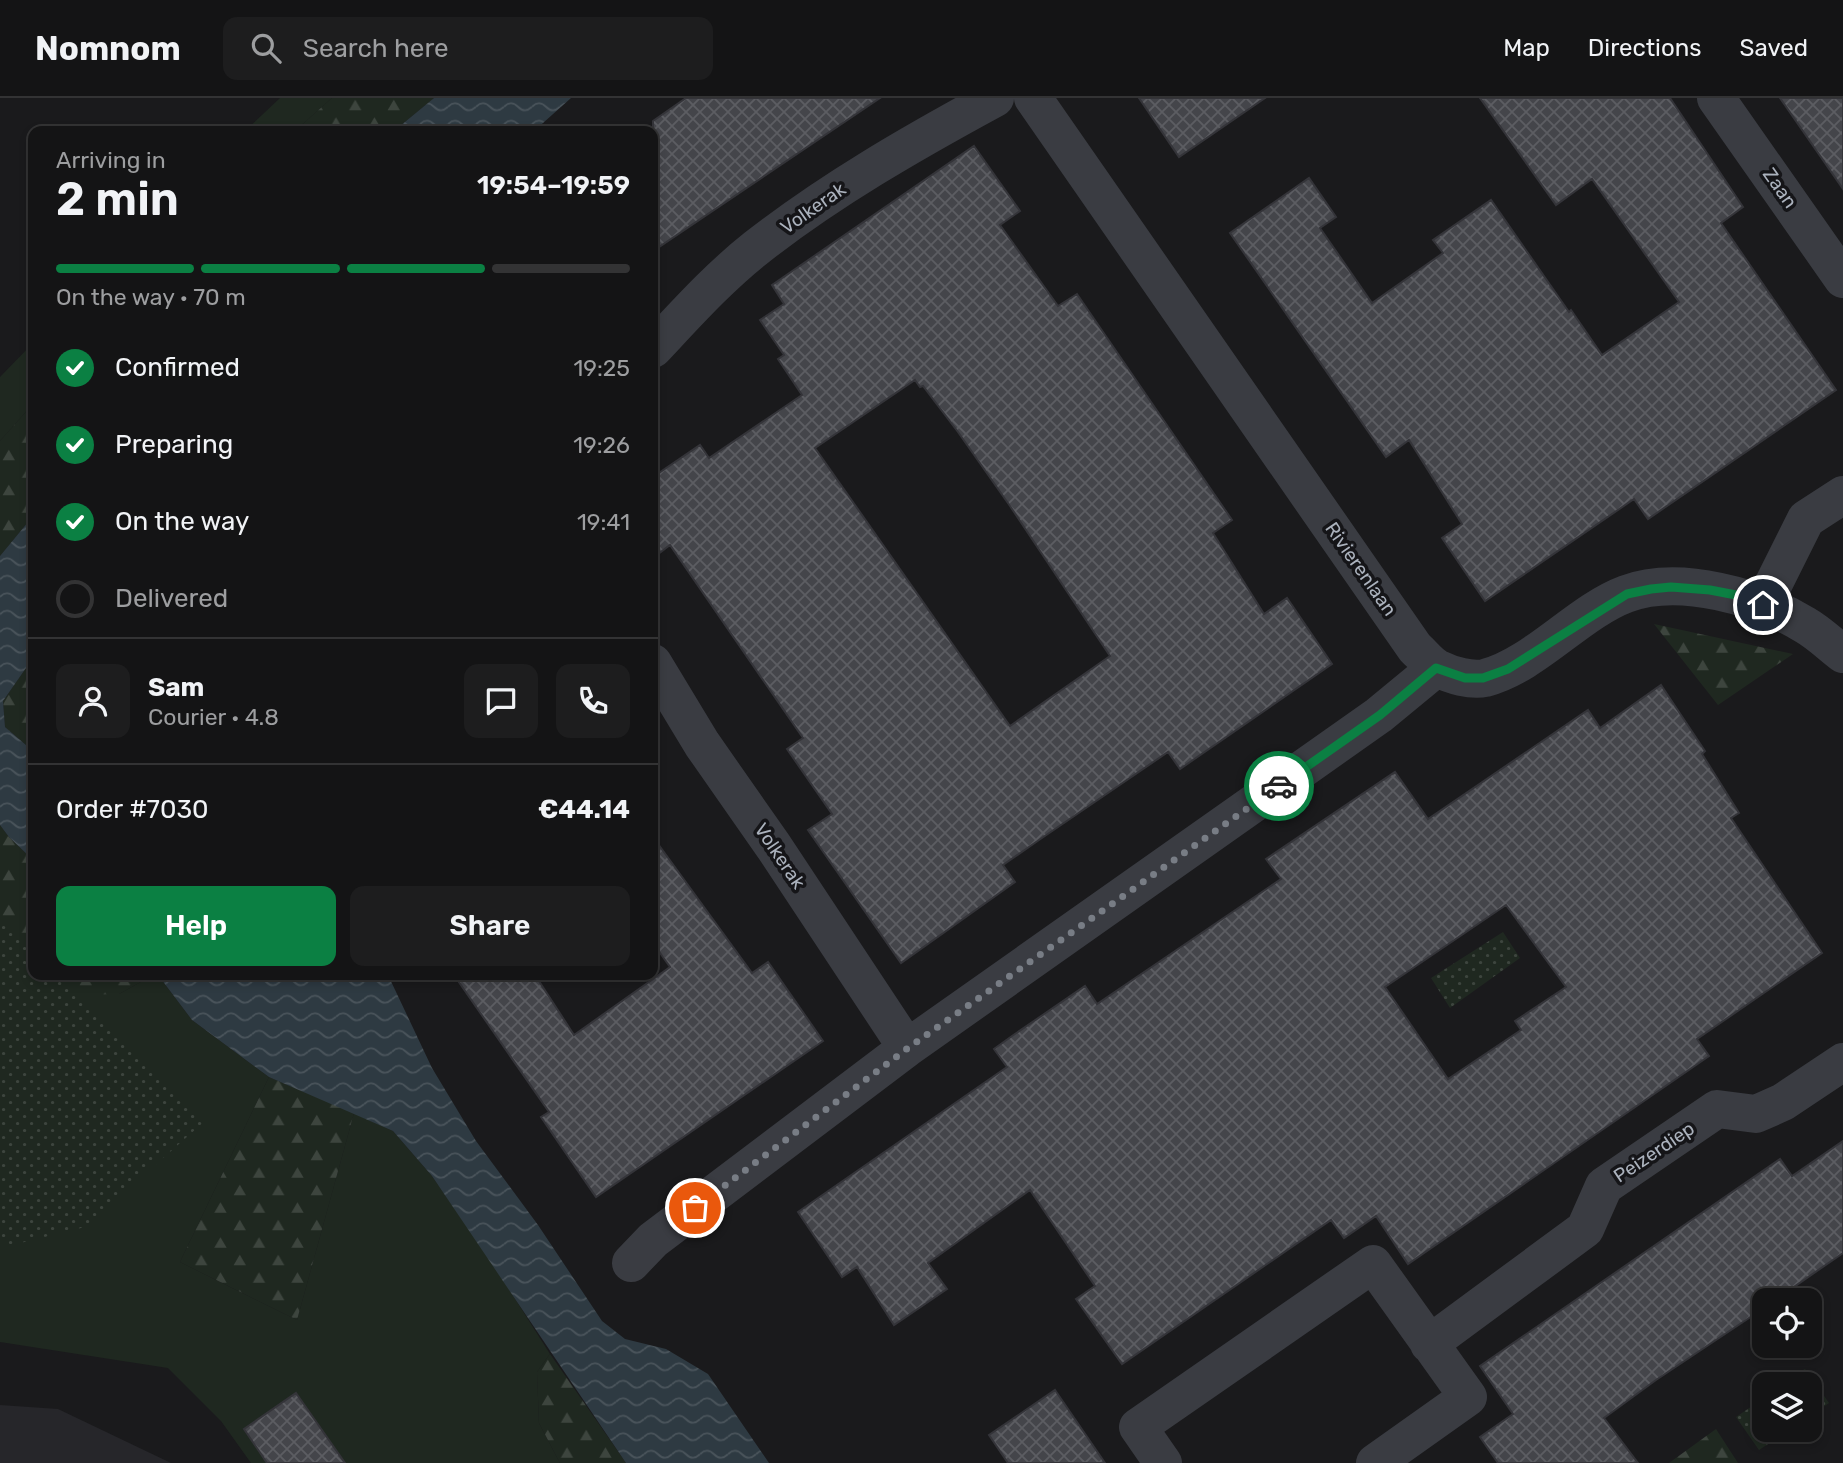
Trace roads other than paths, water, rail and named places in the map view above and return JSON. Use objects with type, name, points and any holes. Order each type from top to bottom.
[{"type":"street","name":"Volkerak","points":[[658,344],[710,288],[758,247],[866,171],[995,98]]},
{"type":"street","name":"Rivierenlaan","points":[[1032,98],[1415,648],[1436,668],[1465,678],[1483,678],[1508,669],[1627,594],[1671,587],[1736,595],[1763,605],[1806,625],[1843,654]]},
{"type":"street","name":"Zaan","points":[[1716,98],[1843,279]]},
{"type":"street","points":[[1763,605],[1806,519],[1843,495]]},
{"type":"street","points":[[631,1263],[653,1240],[908,1048],[1380,715],[1436,668]]},
{"type":"street","name":"Volkerak","points":[[658,671],[702,744],[908,1048]]},
{"type":"street","name":"Peizerdiep","points":[[1429,1344],[1585,1229],[1604,1186],[1649,1155],[1717,1109],[1756,1114],[1783,1102],[1843,1062]]},
{"type":"street","points":[[1163,1463],[1138,1427],[1373,1265],[1468,1398],[1375,1463]]},
{"type":"water","points":[[434,98],[571,98],[540,126],[400,126]]},
{"type":"water","points":[[28,522],[28,665],[3,701],[5,727],[28,747],[28,855],[0,825],[0,556]]},
{"type":"water","points":[[162,980],[390,980],[432,1068],[476,1141],[538,1225],[602,1321],[625,1339],[666,1349],[708,1374],[769,1463],[626,1463],[432,1176],[393,1131],[269,1077],[192,1020]]}]
